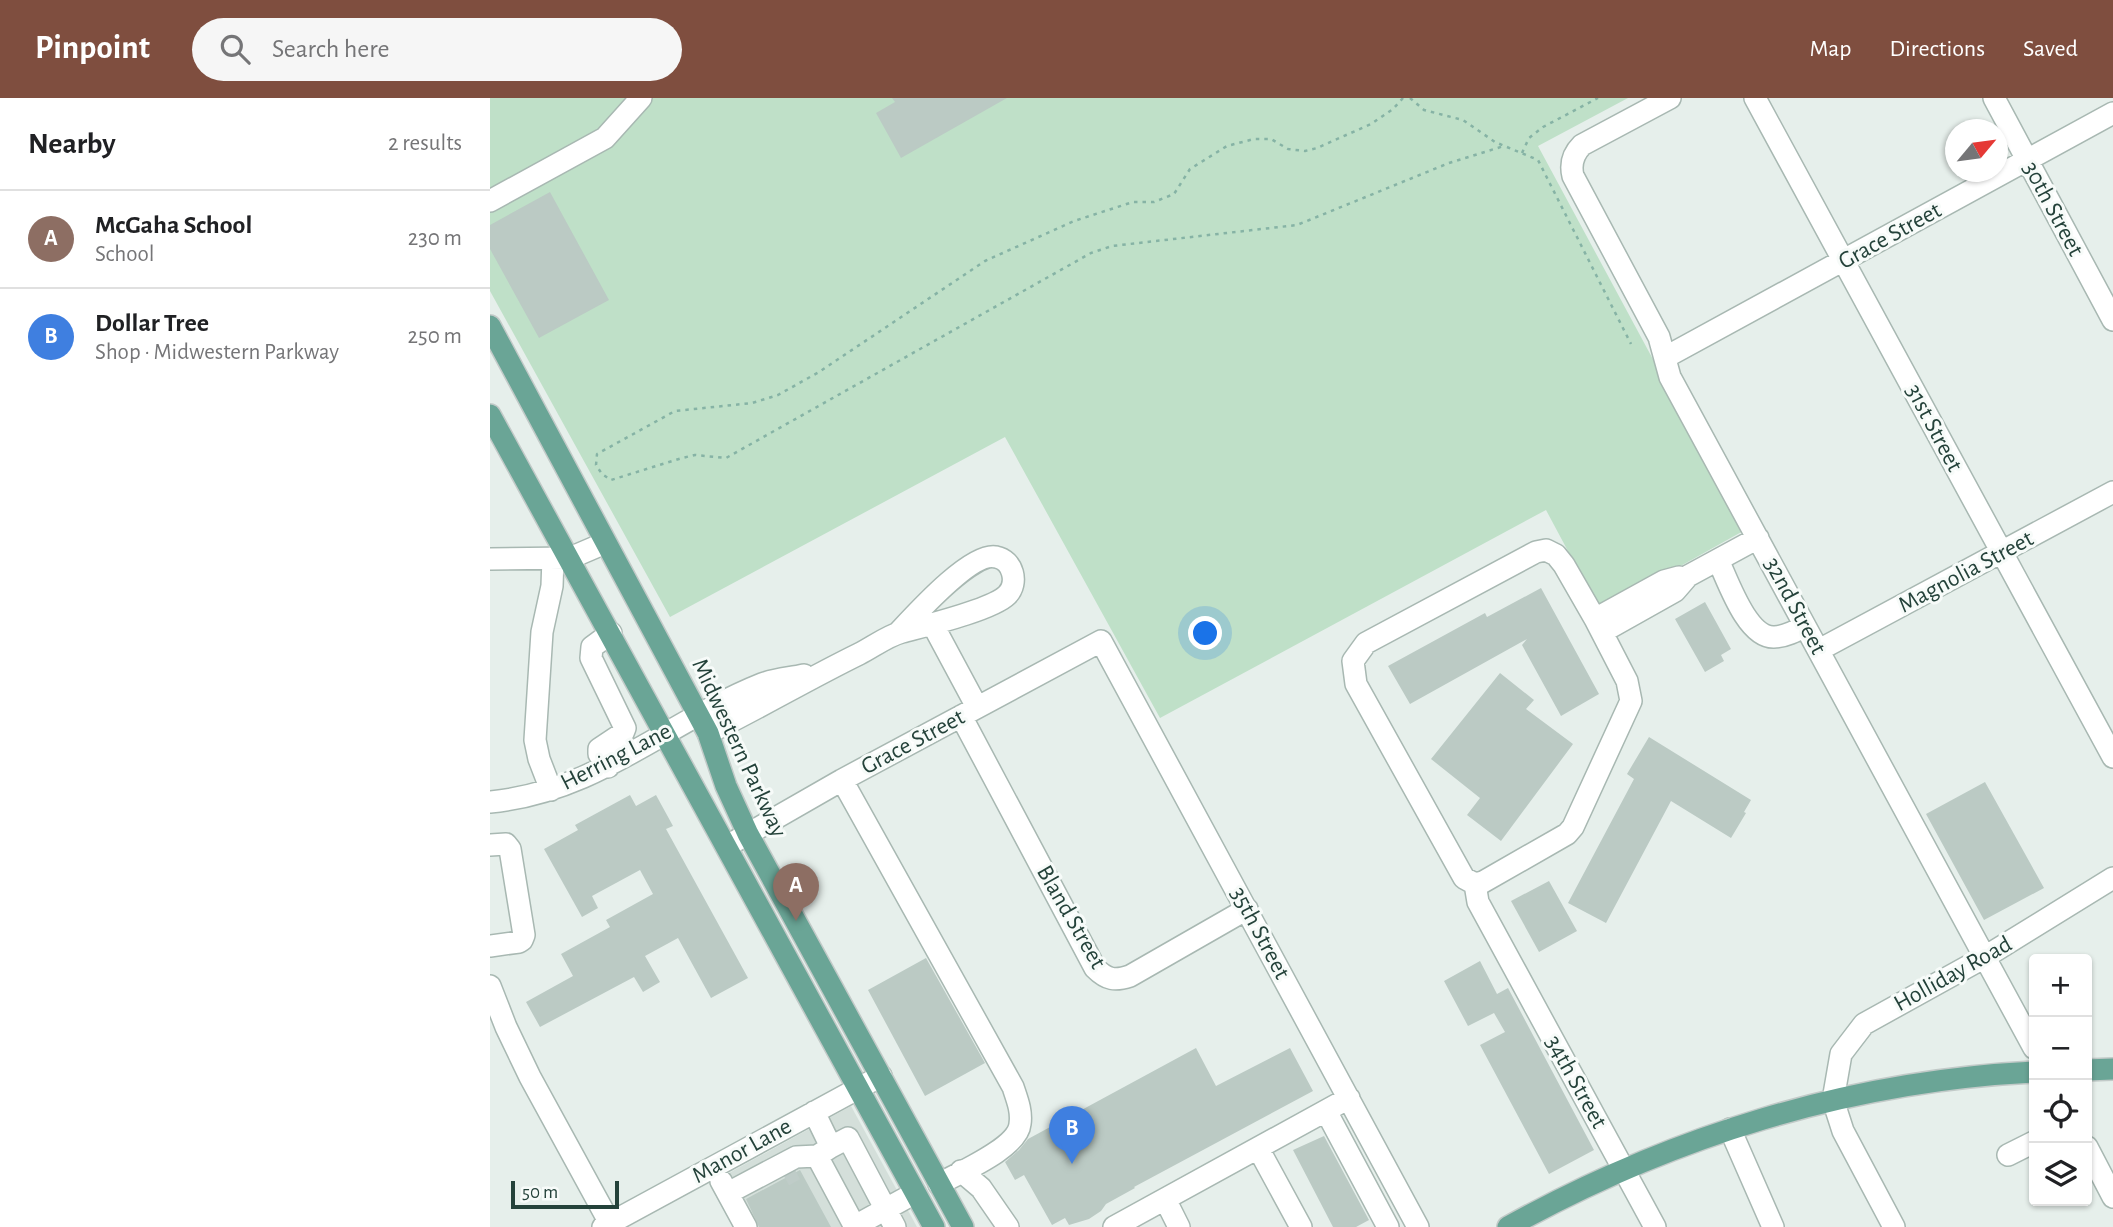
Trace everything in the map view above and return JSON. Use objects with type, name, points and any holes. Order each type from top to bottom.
[{"type":"main road","name":"Midwestern Parkway","points":[[490,326],[703,724],[726,786],[748,834],[963,1227]]},
{"type":"main road","points":[[490,415],[562,558],[611,633],[934,1227]]},
{"type":"main road","points":[[2092,1070],[2113,1069]]},
{"type":"main road","points":[[1508,1227],[1531,1222],[1624,1169],[1730,1129],[1833,1100],[1943,1079],[2029,1072]]},
{"type":"street","points":[[490,201],[605,138],[641,98]]},
{"type":"street","name":"32nd Street","points":[[1670,98],[1583,145],[1573,159],[1573,176],[1652,321],[1666,357],[1670,377],[2029,1039]]},
{"type":"street","name":"31st Street","points":[[1755,98],[2113,757]]},
{"type":"street","name":"30th Street","points":[[1994,98],[2113,320]]},
{"type":"street","name":"Grace Street","points":[[1666,357],[2113,113]]},
{"type":"street","name":"Magnolia Street","points":[[1819,650],[2113,492]]},
{"type":"street","points":[[1599,626],[1627,610],[1664,581],[1688,576],[1758,538]]},
{"type":"street","points":[[490,559],[562,558],[605,543]]},
{"type":"street","points":[[1546,550],[1556,555],[1564,565],[1599,626],[1628,681],[1631,701],[1573,827],[1560,839],[1475,884],[1464,878],[1356,684],[1353,661],[1366,643],[1536,552],[1546,550]]},
{"type":"street","points":[[996,556],[1007,562],[1013,573],[1013,586],[1007,595],[933,625],[898,633],[940,589],[982,558],[996,556]]},
{"type":"street","points":[[551,790],[538,759],[534,740],[542,632],[552,586],[562,558]]},
{"type":"street","points":[[1718,560],[1750,624],[1759,633],[1772,638],[1805,626]]},
{"type":"street","points":[[933,625],[969,711]]},
{"type":"street","points":[[608,767],[599,754],[599,749],[623,733],[625,728],[591,658],[592,647],[611,633]]},
{"type":"street","name":"Herring Lane","points":[[490,802],[551,790],[608,767],[666,734],[770,702],[823,671],[898,633]]},
{"type":"street","name":"Grace Street","points":[[727,846],[842,779],[1101,641]]},
{"type":"street","name":"35th Street","points":[[1101,641],[1418,1227]]},
{"type":"street","name":"Bland Street","points":[[969,711],[1095,968],[1102,975],[1116,980],[1130,976],[1247,909]]},
{"type":"street","points":[[842,779],[1013,1087],[1020,1109],[1020,1126],[1016,1137],[1004,1148],[939,1184]]},
{"type":"street","points":[[490,845],[506,844],[510,849],[524,935],[519,942],[490,946]]},
{"type":"street","name":"Holliday Road","points":[[1833,1100],[1841,1054],[1864,1024],[1985,957],[2113,878]]},
{"type":"street","name":"34th Street","points":[[1475,884],[1478,902],[1655,1227]]},
{"type":"street","points":[[490,986],[530,1077],[608,1226]]},
{"type":"street","name":"Manor Lane","points":[[608,1226],[881,1076]]},
{"type":"street","points":[[1114,1227],[1349,1098]]},
{"type":"street","points":[[1833,1100],[1843,1131],[1894,1227]]},
{"type":"street","points":[[1326,1111],[1388,1227]]},
{"type":"street","points":[[800,1163],[814,1112]]},
{"type":"street","points":[[1730,1129],[1773,1227]]},
{"type":"street","points":[[728,1193],[800,1163],[848,1138],[891,1218]]},
{"type":"street","points":[[2008,1154],[2032,1143]]},
{"type":"street","points":[[1258,1148],[1301,1227]]},
{"type":"street","points":[[2092,1157],[2113,1197]]},
{"type":"street","points":[[800,1163],[855,1227],[891,1218],[915,1193]]},
{"type":"street","points":[[714,1167],[746,1227]]},
{"type":"street","points":[[961,1171],[981,1188],[1008,1227]]},
{"type":"street","points":[[1165,1199],[1180,1227]]},
{"type":"path","points":[[1403,98],[1393,110],[1371,124],[1317,148],[1288,149],[1271,139],[1254,139],[1227,146],[1191,169],[1174,194],[1154,202],[1133,202],[1074,221],[985,261],[819,372],[778,395],[752,403],[675,411],[597,454],[596,465],[602,474],[611,480],[688,456],[726,458],[1091,253],[1112,246],[1297,225],[1449,163],[1504,146]]},
{"type":"path","points":[[1410,98],[1424,110],[1462,120],[1504,146],[1538,160],[1631,344]]},
{"type":"path","points":[[1522,153],[1529,138],[1543,127],[1598,98]]},
{"type":"shaded area","points":[[851,1106],[917,1227],[733,1227],[709,1184]]},
{"type":"green space","points":[[490,98],[1628,98],[1538,146],[1745,530],[1600,611],[1546,510],[1160,718],[1005,437],[670,617],[490,291]]},
{"type":"building","points":[[892,98],[1007,98],[901,158],[876,113],[895,102]]},
{"type":"building","points":[[550,192],[609,300],[539,338],[490,249],[490,225]]},
{"type":"building","points":[[1541,588],[1599,694],[1561,716],[1522,645],[1527,639],[1410,704],[1388,666],[1485,613],[1487,617]]},
{"type":"building","points":[[1705,602],[1731,649],[1721,655],[1724,661],[1705,672],[1675,619]]},
{"type":"building","points":[[1500,673],[1534,700],[1526,709],[1573,744],[1501,841],[1467,815],[1480,798],[1431,759]]},
{"type":"building","points":[[1649,737],[1751,800],[1731,838],[1671,801],[1606,923],[1568,903],[1634,779],[1627,774]]},
{"type":"building","points":[[1985,782],[2044,888],[1984,920],[1926,814]]},
{"type":"building","points":[[630,795],[636,806],[656,795],[673,826],[666,829],[748,978],[711,998],[678,938],[645,956],[660,982],[643,992],[634,977],[540,1027],[526,1002],[573,976],[561,954],[610,927],[606,920],[653,894],[640,870],[592,896],[598,908],[582,917],[544,849],[578,830],[575,825]]},
{"type":"building","points":[[1549,881],[1577,931],[1539,952],[1511,901]]},
{"type":"building","points":[[926,958],[985,1063],[925,1096],[868,990]]},
{"type":"building","points":[[1480,961],[1497,994],[1508,988],[1594,1150],[1549,1174],[1480,1045],[1505,1032],[1494,1013],[1468,1026],[1444,981]]},
{"type":"building","points":[[1196,1048],[1216,1086],[1290,1048],[1313,1091],[1134,1187],[1106,1204],[1089,1219],[1069,1225],[1065,1218],[1052,1225],[1024,1175],[1015,1180],[1005,1162],[1028,1139]]},
{"type":"building","points":[[1324,1136],[1369,1220],[1356,1227],[1333,1227],[1293,1150]]},
{"type":"building","points":[[800,1170],[831,1227],[759,1227],[746,1199]]},
{"type":"tunnel","points":[[784,1176],[795,1170]]},
{"type":"place","name":"McGaha School","points":[[796,921]]},
{"type":"place","name":"Dollar Tree","points":[[1072,1164]]}]
